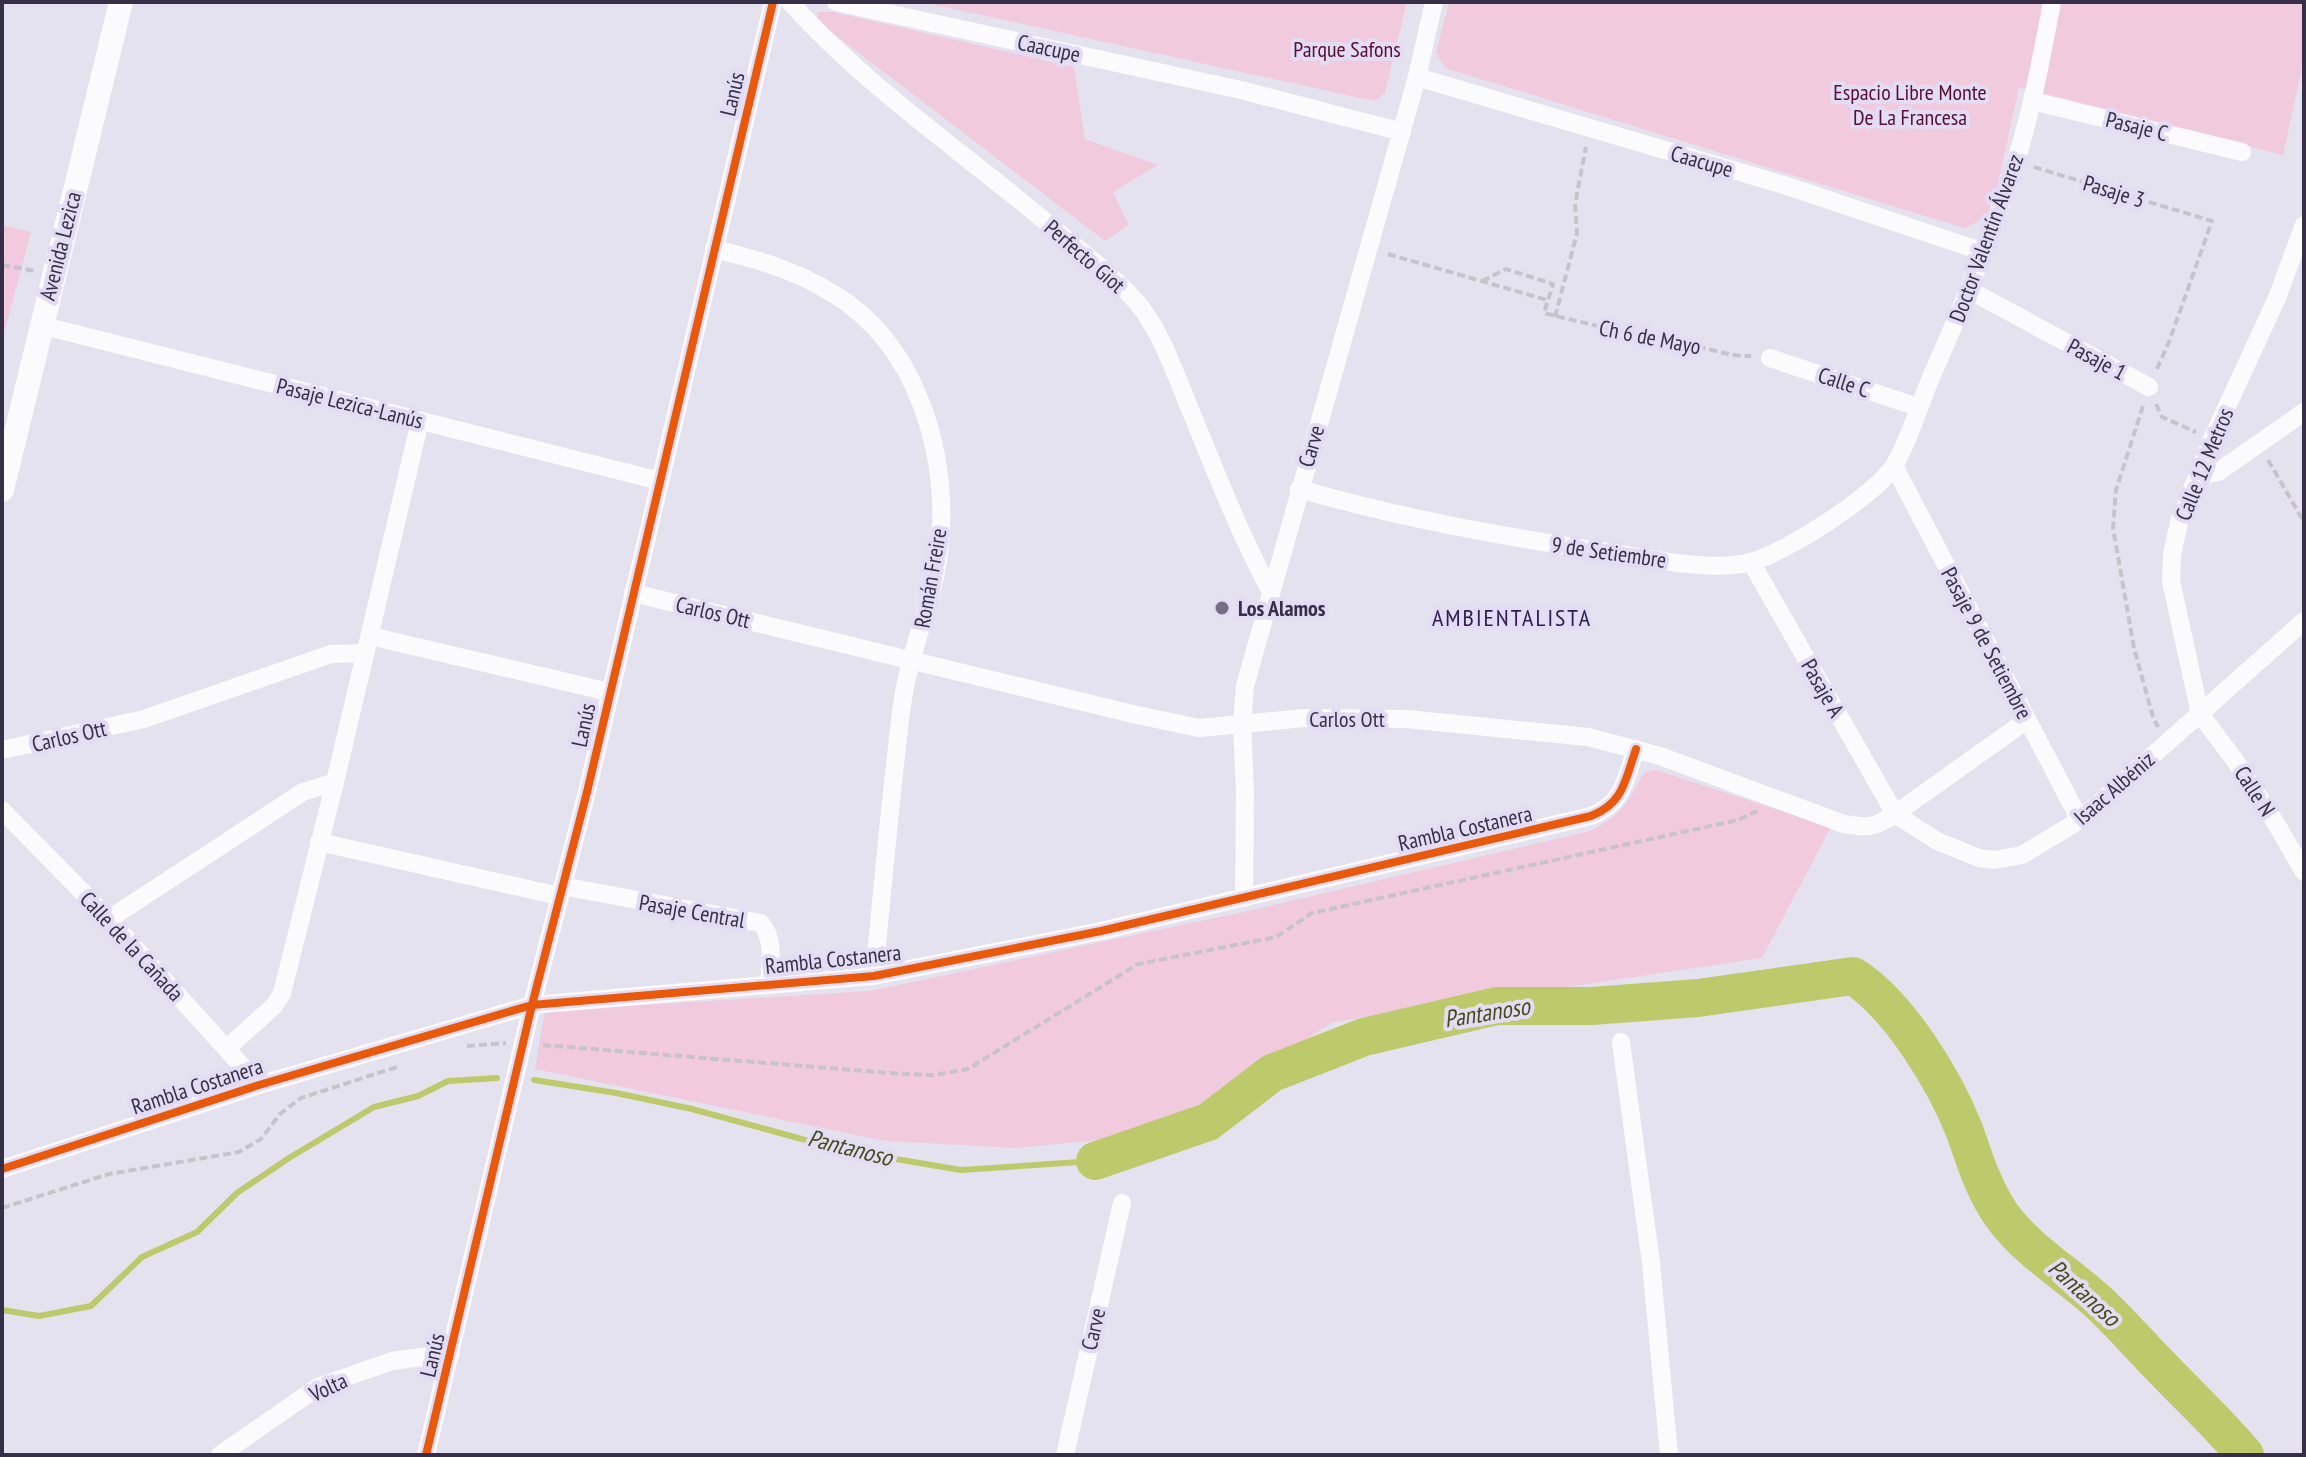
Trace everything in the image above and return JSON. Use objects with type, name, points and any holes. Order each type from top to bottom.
[{"type":"street","name":"Avenida Lezica","points":[[2,490],[121,2]]},
{"type":"street","name":"Lanús","points":[[426,1455],[522,1044],[587,792],[773,2]]},
{"type":"street","name":"Perfecto Giot","points":[[790,2],[818,33],[1123,287],[1142,310],[1162,342],[1244,541],[1271,592]]},
{"type":"street","name":"Caacupe","points":[[836,2],[1241,90],[1402,132]]},
{"type":"street","name":"Carve","points":[[1244,898],[1242,724],[1245,686],[1402,132],[1434,2]]},
{"type":"street","name":"Doctor Valentín Álvarez","points":[[1894,466],[1969,290],[2016,161],[2052,2]]},
{"type":"street","name":"Caacupe","points":[[1417,77],[1787,186],[1984,252]]},
{"type":"street","name":"Pasaje C","points":[[2032,101],[2242,152]]},
{"type":"street","name":"Calle 12 Metros","points":[[2200,714],[2171,581],[2172,555],[2179,522],[2212,439],[2277,298],[2304,225]]},
{"type":"street","name":"Román Freire","points":[[714,249],[786,269],[835,294],[864,316],[896,354],[916,390],[932,434],[941,509],[940,550],[905,687],[874,976]]},
{"type":"street","name":"Pasaje 1","points":[[1969,290],[2149,387]]},
{"type":"street","name":"Pasaje Lezica-Lanús","points":[[40,325],[660,481]]},
{"type":"street","name":"Calle C","points":[[1770,358],[1918,407]]},
{"type":"street","points":[[2198,476],[2218,472],[2304,412]]},
{"type":"street","points":[[227,1048],[274,1006],[282,993],[420,421]]},
{"type":"street","name":"9 de Setiembre","points":[[1299,489],[1378,512],[1480,533],[1647,559],[1707,564],[1751,562],[1810,534],[1841,513],[1894,466]]},
{"type":"street","name":"Pasaje 9 de Setiembre","points":[[1894,466],[2080,820]]},
{"type":"street","name":"Pasaje A","points":[[1751,562],[1895,814]]},
{"type":"street","name":"Carlos Ott","points":[[633,593],[1199,728],[1305,718],[1407,719],[1588,737],[1636,749],[1844,824],[1866,827],[1878,826],[2027,720]]},
{"type":"street","name":"Isaac Albéniz","points":[[1895,814],[1937,841],[1979,858],[1994,860],[2022,855],[2080,820],[2304,621]]},
{"type":"street","name":"Carlos Ott","points":[[2,750],[144,719],[367,644],[609,692]]},
{"type":"street","name":"Calle N","points":[[2200,714],[2269,811],[2304,872]]},
{"type":"street","name":"Rambla Costanera","points":[[2,1169],[259,1085],[532,1005],[874,976],[1026,947],[1591,816],[1608,810],[1618,798],[1636,749]]},
{"type":"street","points":[[109,919],[303,792],[335,782]]},
{"type":"street","name":"Calle de la Cañada","points":[[2,810],[109,919],[259,1085]]},
{"type":"street","points":[[319,842],[561,891]]},
{"type":"street","name":"Pasaje Central","points":[[561,891],[761,923],[770,943],[769,984]]},
{"type":"street","points":[[1621,1042],[1651,1263],[1669,1455]]},
{"type":"street","name":"Carve","points":[[1065,1455],[1122,1203]]},
{"type":"street","name":"Volta","points":[[220,1455],[318,1387],[392,1361],[451,1353]]},
{"type":"path","points":[[1482,281],[1506,269],[1553,284],[1544,313],[1555,317],[1577,233],[1575,204],[1590,128]]},
{"type":"path","points":[[1368,248],[1547,300]]},
{"type":"path","points":[[2,265],[53,275]]},
{"type":"path","points":[[2149,387],[2116,490],[2113,528],[2134,648],[2153,717],[2166,744]]},
{"type":"path","points":[[2259,444],[2304,522]]},
{"type":"path","points":[[462,1047],[503,1042],[903,1074],[935,1075],[968,1069],[1138,964],[1276,937],[1312,913],[1738,820],[1781,801]]},
{"type":"path","points":[[2,1208],[109,1174],[239,1152],[261,1139],[280,1114],[301,1098],[403,1065]]},
{"type":"green space","name":"Parque Safons","points":[[922,2],[1407,2],[1385,93],[1374,101]]},
{"type":"green space","name":"Espacio Libre Monte De La Francesa","points":[[1449,2],[2304,2],[2304,58],[2283,155],[2019,87],[1995,198],[1983,217],[1964,228],[1445,68],[1436,53]]},
{"type":"green space","points":[[817,12],[833,12],[1074,67],[1085,139],[1158,165],[1113,192],[1129,225],[1105,241],[830,31],[818,20]]},
{"type":"green space","points":[[2,225],[31,232],[2,341]]},
{"type":"green space","points":[[1656,770],[1831,827],[1762,958],[1333,1022],[1198,1111],[1120,1138],[1016,1148],[885,1141],[535,1069],[545,1011],[870,991],[1248,911],[1590,831],[1623,808],[1644,773]]},
{"type":"waterway","name":"Pantanoso","points":[[1095,1161],[1208,1122],[1272,1073],[1364,1037],[1497,1006],[1592,1006],[1698,998],[1853,976],[1887,1005],[1933,1068],[1956,1112],[1995,1205],[2016,1233],[2106,1309],[2245,1455]]},
{"type":"waterway","name":"Pantanoso","points":[[2,1310],[39,1316],[91,1306],[142,1257],[197,1232],[237,1193],[374,1107],[418,1096],[448,1081],[497,1078]]},
{"type":"waterway","name":"Pantanoso","points":[[534,1080],[692,1109],[842,1150],[961,1170],[1095,1161]]},
{"type":"cycle path","points":[[426,1455],[532,1005],[587,792],[773,2]]},
{"type":"cycle path","points":[[2,1169],[259,1085],[532,1005],[874,976],[1101,931],[1591,816],[1602,811],[1617,797],[1636,749]]},
{"type":"place","name":"Los Alamos","points":[[1222,608]]},
{"type":"district","name":"AMBIENTALISTA","points":[[1512,618]]}]
